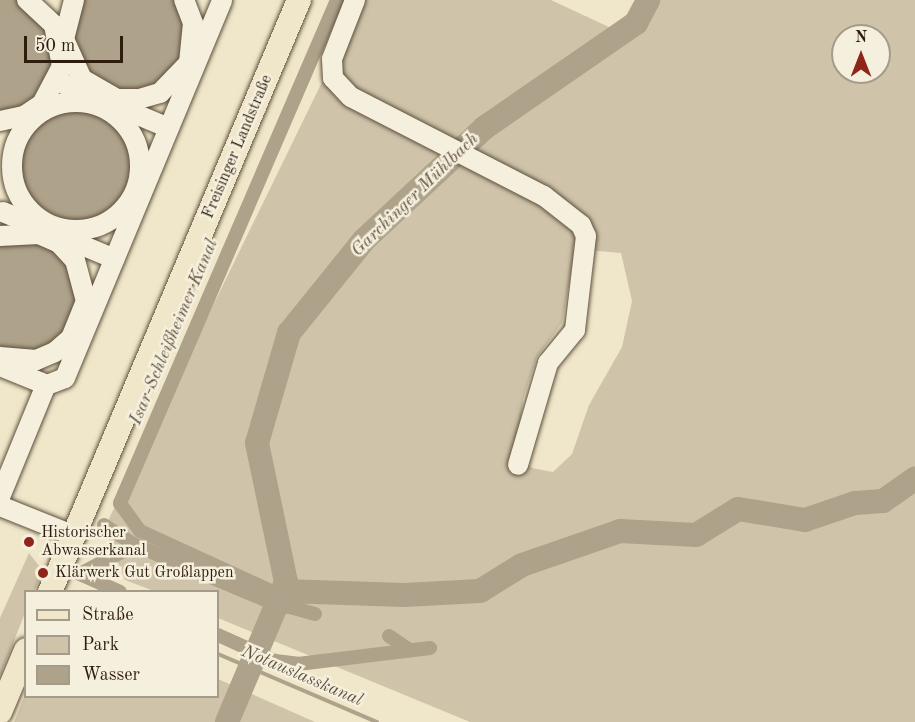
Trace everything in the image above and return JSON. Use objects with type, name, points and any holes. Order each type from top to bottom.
[{"type":"main road","name":"Freisinger Landstraße","points":[[50,590],[299,0]]},
{"type":"main road","points":[[0,712],[24,655]]},
{"type":"lane","points":[[0,236],[17,231],[82,230],[104,225],[122,212],[139,193],[140,154],[133,134],[104,100],[82,79],[54,25],[27,0]]},
{"type":"lane","points":[[74,0],[57,81],[15,143],[1,215],[51,232],[115,259]]},
{"type":"lane","points":[[0,121],[61,103],[139,99],[160,93],[176,81],[194,58],[193,23],[184,0]]},
{"type":"lane","points":[[0,366],[46,385],[65,378],[83,325],[115,259],[139,193],[169,129],[194,58],[222,0]]},
{"type":"lane","points":[[355,0],[332,59],[333,78],[351,97],[544,196],[581,225],[586,236],[575,330],[548,363],[518,465]]},
{"type":"lane","points":[[57,81],[169,129]]},
{"type":"lane","points":[[0,156],[24,205],[75,260],[84,280],[83,325],[71,338],[46,356],[15,361],[0,357]]},
{"type":"lane","points":[[0,497],[46,385]]},
{"type":"lane","points":[[0,506],[72,535]]},
{"type":"green space","points":[[362,0],[551,0],[611,28],[644,0],[915,0],[915,722],[470,722],[219,618],[219,590],[151,590],[125,580],[104,529]],"holes":[[[575,249],[621,253],[632,301],[622,347],[589,405],[572,454],[553,472],[532,468],[517,455],[523,399],[537,357],[562,323]]]},
{"type":"green space","points":[[29,553],[43,571],[34,590],[24,590],[24,616],[0,676],[0,618]]},
{"type":"green space","points":[[219,679],[315,722],[14,722],[24,697],[219,698]]},
{"type":"water","points":[[0,0],[24,0],[58,45],[41,99],[0,117]]},
{"type":"water","points":[[78,0],[181,0],[192,24],[174,78],[120,96],[73,61],[70,18]]},
{"type":"water","points":[[76,104],[100,109],[120,122],[133,142],[138,166],[133,190],[120,210],[100,223],[76,228],[52,223],[32,210],[19,190],[14,166],[19,142],[32,122],[52,109]]},
{"type":"water","points":[[26,234],[65,252],[83,305],[50,351],[0,354],[0,239]]},
{"type":"waterway","name":"Isar-Schleißheimer Kanal","points":[[282,596],[140,531],[120,503],[337,0]]},
{"type":"waterway","name":"Garchinger Mühlbach","points":[[227,722],[286,582],[257,443],[289,333],[364,240],[484,128],[636,23],[648,0]]},
{"type":"waterway","points":[[284,591],[404,595],[480,591],[522,565],[620,531],[696,535],[738,509],[805,520],[855,503],[883,501],[915,479]]},
{"type":"waterway","points":[[104,525],[135,545],[265,600],[315,614]]},
{"type":"waterway","points":[[80,574],[135,545]]},
{"type":"waterway","points":[[78,573],[116,590]]},
{"type":"waterway","points":[[274,615],[290,611]]},
{"type":"waterway","points":[[219,635],[275,661],[298,664],[430,648]]},
{"type":"waterway","points":[[389,636],[410,650]]},
{"type":"waterway","points":[[262,643],[266,657]]},
{"type":"waterway","name":"Notauslasskanal","points":[[219,654],[377,722]]},
{"type":"place","name":"Historischer Abwasserkanal","points":[[29,542]]},
{"type":"place","name":"Klärwerk Gut Großlappen","points":[[43,573]]}]
